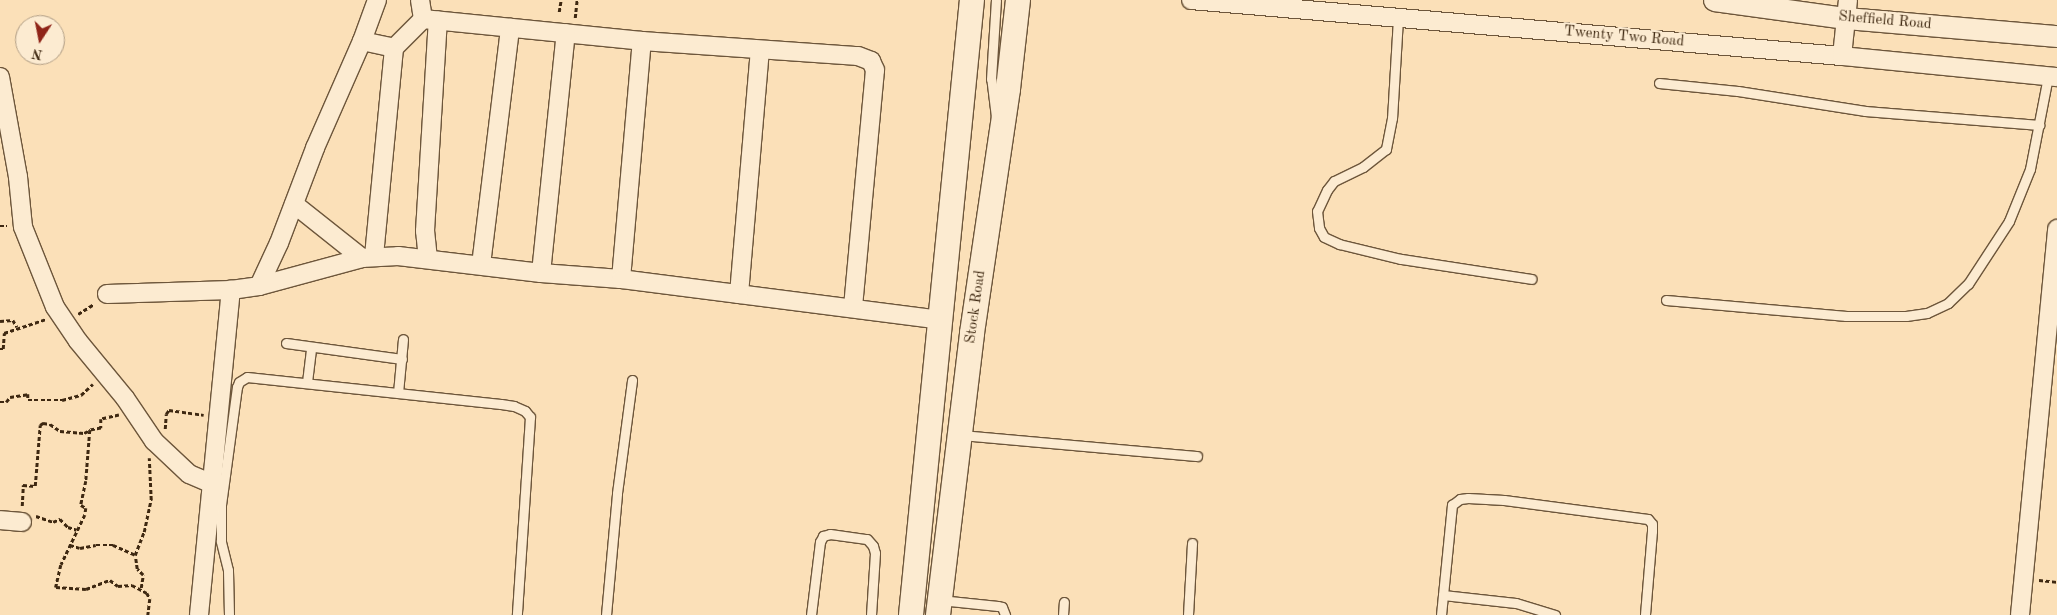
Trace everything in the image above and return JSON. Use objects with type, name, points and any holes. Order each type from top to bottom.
[{"type":"main road","points":[[911,615],[972,0]]},
{"type":"main road","name":"Stock Road","points":[[939,608],[959,435],[1018,0]]},
{"type":"street","points":[[259,286],[279,243],[377,0]]},
{"type":"street","points":[[420,0],[430,19],[425,231],[428,259]]},
{"type":"street","name":"Twenty Two Road","points":[[1190,0],[1842,56],[2053,77]]},
{"type":"street","name":"Sheffield Road","points":[[1714,0],[1847,9],[2057,36]]},
{"type":"street","points":[[1842,56],[1847,9]]},
{"type":"street","points":[[368,257],[394,48],[430,19],[642,41],[858,56],[871,61],[875,70],[853,308]]},
{"type":"street","points":[[481,265],[510,28]]},
{"type":"street","points":[[541,273],[566,33]]},
{"type":"street","points":[[362,41],[394,48]]},
{"type":"street","points":[[621,279],[642,41]]},
{"type":"street","points":[[739,294],[760,50]]},
{"type":"street","points":[[0,76],[18,177],[23,227],[61,317],[111,380],[158,445],[196,479],[213,484]]},
{"type":"street","points":[[294,204],[368,257]]},
{"type":"street","points":[[2020,615],[2057,229]]},
{"type":"street","points":[[107,294],[231,290],[259,286],[368,257],[428,259],[541,273],[621,279],[941,320]]},
{"type":"street","points":[[199,615],[231,290]]},
{"type":"street","points":[[0,520],[22,519]]},
{"type":"lane","points":[[996,0],[991,95],[1000,137]]},
{"type":"lane","points":[[1398,18],[1392,118],[1386,149],[1364,167],[1334,181],[1327,190],[1317,211],[1318,228],[1329,241],[1356,249],[1401,259],[1531,279]]},
{"type":"lane","points":[[1666,300],[1846,316],[1906,316],[1927,313],[1948,303],[1968,284],[2009,221],[2030,169],[2038,126],[2053,77]]},
{"type":"lane","points":[[1659,83],[1738,91],[1865,112],[2038,126]]},
{"type":"lane","points":[[398,393],[404,339]]},
{"type":"lane","points":[[286,344],[402,359]]},
{"type":"lane","points":[[307,382],[311,347]]},
{"type":"lane","points":[[229,615],[228,570],[221,541],[222,504],[237,386],[239,382],[247,377],[307,382],[514,406],[525,410],[530,417],[517,615]]},
{"type":"lane","points":[[606,615],[617,493],[632,380]]},
{"type":"lane","points":[[959,435],[1197,456]]},
{"type":"lane","points":[[1441,615],[1452,505],[1460,499],[1468,498],[1504,500],[1648,519],[1652,524],[1652,531],[1645,615]]},
{"type":"lane","points":[[811,615],[820,542],[823,536],[830,534],[867,539],[874,546],[871,615]]},
{"type":"lane","points":[[1188,615],[1192,543]]},
{"type":"lane","points":[[1443,596],[1516,604],[1555,615]]},
{"type":"lane","points":[[1063,615],[1064,602]]},
{"type":"lane","points":[[939,608],[1002,606],[1005,615]]},
{"type":"path","points":[[559,12],[560,0]]},
{"type":"path","points":[[0,349],[3,349],[4,333],[87,310],[107,294]]},
{"type":"path","points":[[0,321],[13,320],[17,328]]},
{"type":"path","points":[[0,402],[6,402],[10,397],[28,394],[28,400],[62,400],[81,396],[92,383],[97,388],[111,380]]},
{"type":"path","points":[[77,530],[68,527],[60,518],[53,522],[37,516],[22,519],[22,485],[35,486],[40,425],[42,423],[50,424],[60,430],[84,432],[100,428],[100,419],[116,417],[131,408]]},
{"type":"path","points":[[141,588],[143,575],[137,569],[136,555],[144,532],[151,500],[148,463],[150,450],[158,445],[166,414],[169,410],[202,414],[219,420]]},
{"type":"path","points":[[90,430],[86,481],[81,505],[86,508],[80,528],[77,530],[58,575],[56,587],[86,589],[110,580],[118,586],[132,585],[141,588],[150,599],[148,615]]},
{"type":"path","points":[[70,545],[80,548],[96,545],[113,545],[136,555]]}]
